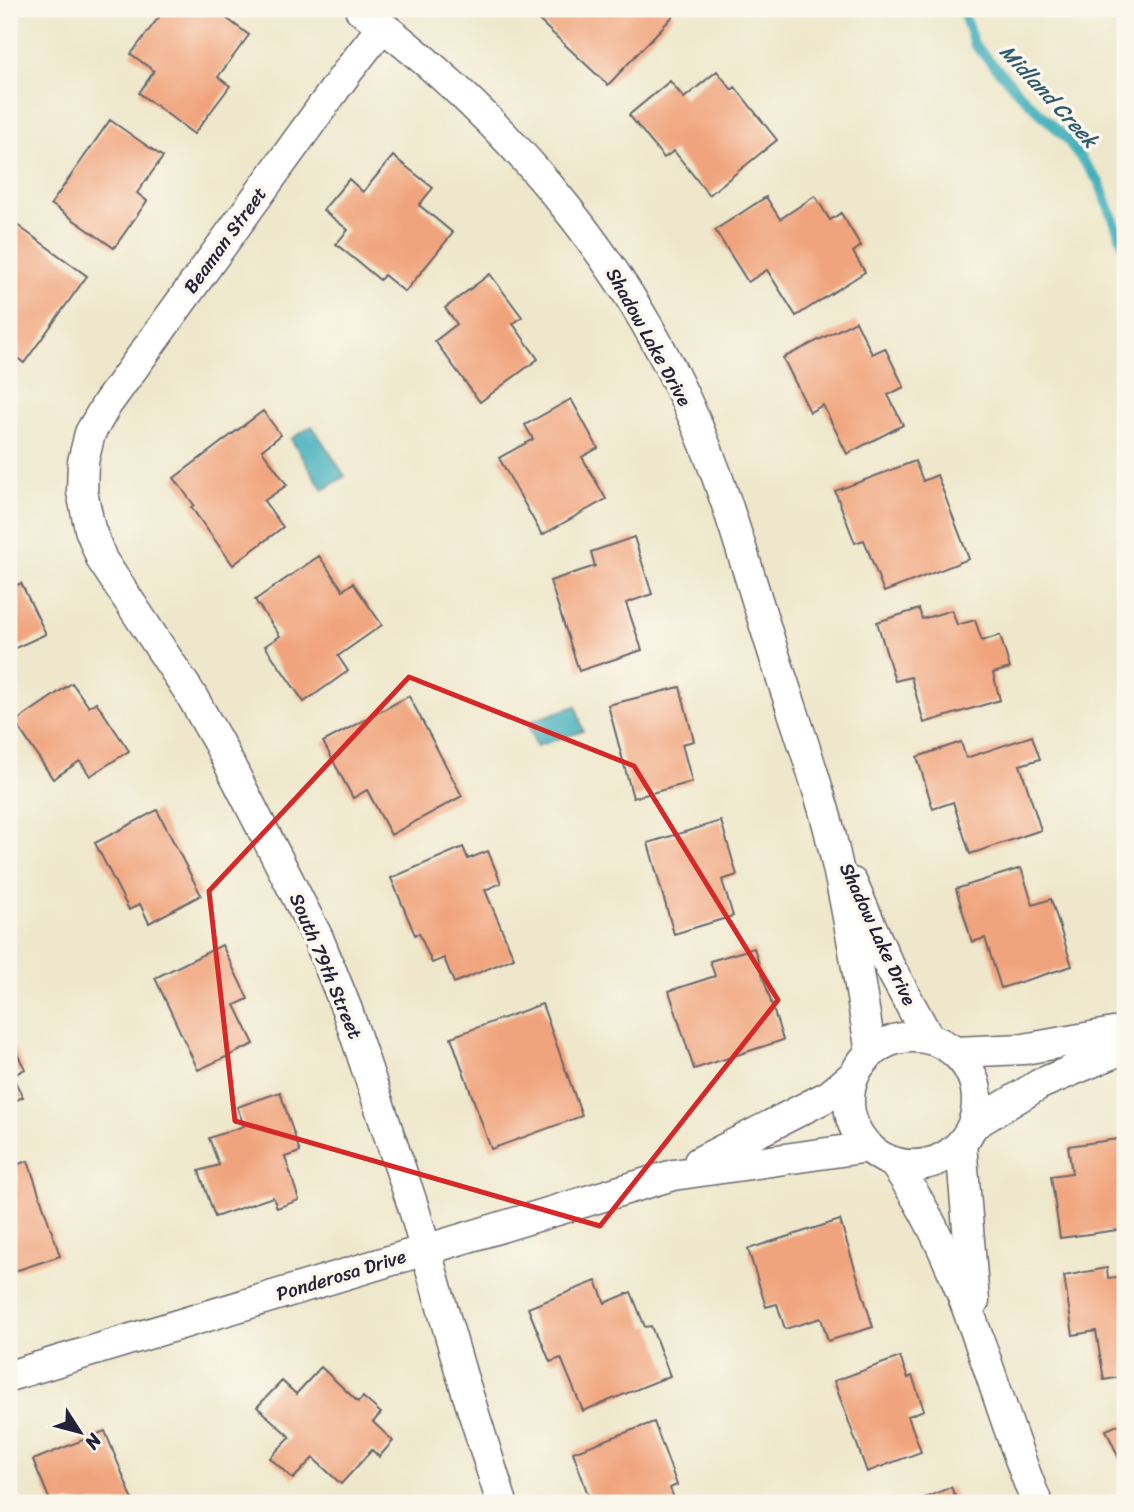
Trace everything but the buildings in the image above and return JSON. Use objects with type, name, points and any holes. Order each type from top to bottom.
[{"type":"street","name":"Beaman Street","points":[[83,462],[90,433],[107,404],[348,71],[372,18]]},
{"type":"street","name":"Shadow Lake Drive","points":[[372,18],[440,73],[480,111],[567,208],[607,262],[668,362],[712,461],[828,828],[858,971],[863,1064]]},
{"type":"street","name":"South 79th Street","points":[[83,462],[82,492],[89,529],[102,560],[190,693],[318,938],[377,1096],[502,1503]]},
{"type":"street","name":"Shadow Lake Drive","points":[[828,828],[886,960],[942,1045]]},
{"type":"street","points":[[1125,1031],[1024,1048],[942,1045],[914,1037],[898,1038],[883,1044],[863,1064],[850,1090],[852,1121],[859,1135],[880,1157],[894,1163],[916,1165],[937,1161],[967,1134],[1041,1084],[1125,1048]]},
{"type":"street","points":[[942,1045],[966,1063],[977,1093],[977,1109],[967,1134],[976,1330]]},
{"type":"street","name":"Ponderosa Drive","points":[[673,1175],[830,1095],[863,1064]]},
{"type":"street","name":"Ponderosa Drive","points":[[9,1376],[673,1175],[869,1147]]},
{"type":"street","points":[[894,1163],[934,1227],[976,1330],[1020,1462],[1037,1503]]},
{"type":"highlighted area","points":[[409,677],[634,766],[778,1000],[600,1226],[235,1121],[209,891]]},
{"type":"water","points":[[312,426],[345,476],[323,490],[291,439]]},
{"type":"water","points":[[576,706],[583,731],[536,746],[528,722]]},
{"type":"waterway","name":"Midland Creek","points":[[962,9],[974,44],[1064,136],[1099,182],[1125,249]]}]
